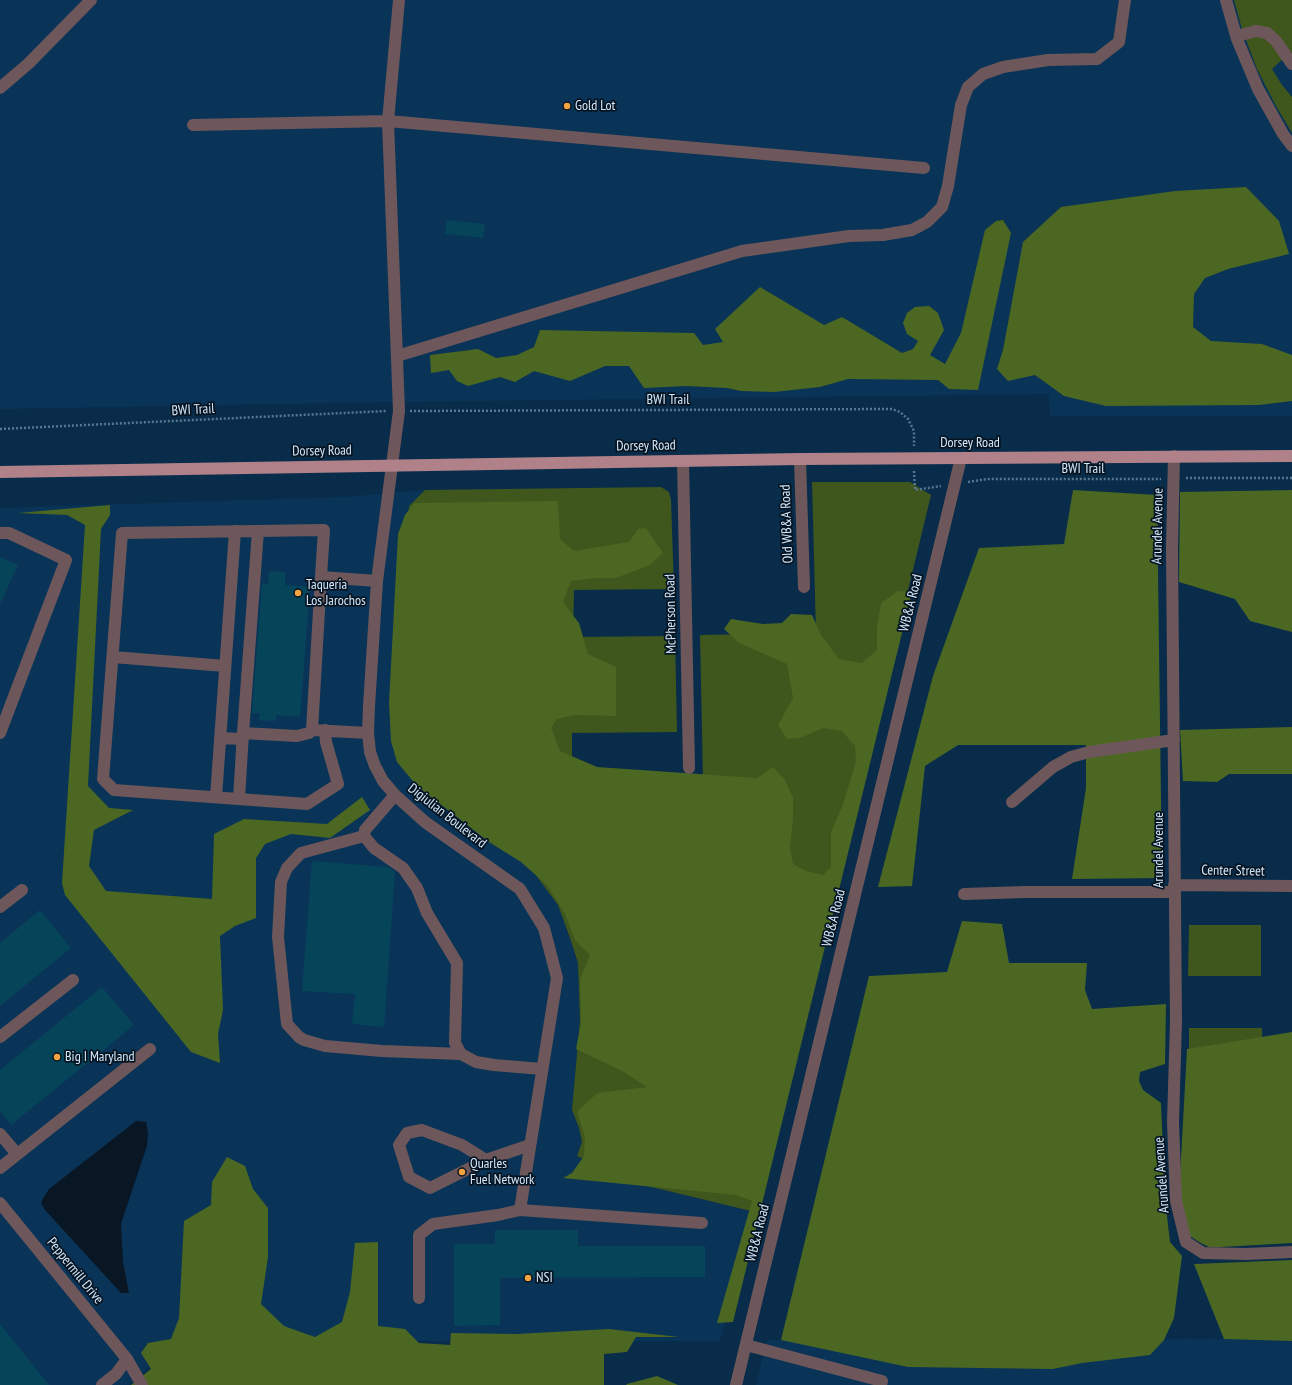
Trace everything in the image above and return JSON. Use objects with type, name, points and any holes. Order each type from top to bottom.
[{"type":"main road","name":"Dorsey Road","points":[[0,472],[800,459],[1292,456]]},
{"type":"street","points":[[0,88],[28,64],[91,0]]},
{"type":"street","name":"Digiulian Boulevard","points":[[399,0],[388,121],[399,411],[377,581],[368,733],[370,752],[376,766],[383,781],[395,795],[425,822],[520,890],[544,928],[557,978],[520,1210]]},
{"type":"street","points":[[397,356],[742,251],[849,236],[883,236],[912,230],[927,222],[942,207],[948,186],[961,106],[968,87],[983,74],[1003,67],[1048,60],[1097,59],[1119,42],[1125,0]]},
{"type":"street","points":[[1226,0],[1236,36],[1258,89],[1283,134],[1292,146]]},
{"type":"street","points":[[1236,36],[1256,31],[1267,33],[1276,41],[1292,64]]},
{"type":"street","points":[[193,125],[388,121],[924,168]]},
{"type":"street","name":"Arundel Avenue","points":[[1174,456],[1172,548],[1176,1021],[1173,1122],[1176,1201],[1186,1242],[1203,1253],[1246,1254],[1292,1252]]},
{"type":"street","name":"WB&A Road","points":[[736,1385],[962,458]]},
{"type":"street","name":"Old WB&A Road","points":[[800,459],[804,587]]},
{"type":"street","name":"McPherson Road","points":[[683,461],[689,768]]},
{"type":"street","points":[[312,730],[324,530],[122,533],[103,779],[114,790],[307,804],[338,784],[326,742],[325,730]]},
{"type":"street","points":[[239,799],[258,531]]},
{"type":"street","points":[[216,797],[235,532]]},
{"type":"street","points":[[0,533],[9,533],[66,560],[0,733]]},
{"type":"street","points":[[321,578],[377,581]]},
{"type":"street","points":[[113,657],[225,666]]},
{"type":"street","points":[[220,738],[243,736],[297,736],[308,733],[312,730],[368,733]]},
{"type":"street","points":[[1012,802],[1053,768],[1071,757],[1089,752],[1174,740]]},
{"type":"street","points":[[395,795],[365,830],[364,836],[374,848],[403,868],[417,888],[427,912],[457,963],[455,1043],[461,1054]]},
{"type":"street","points":[[364,836],[301,853],[287,868],[281,882],[278,937],[287,1024],[299,1037],[304,1040],[325,1046],[382,1051],[461,1054],[476,1062],[494,1065],[542,1068]]},
{"type":"street","name":"Center Street","points":[[964,894],[1292,886]]},
{"type":"street","points":[[0,907],[22,890]]},
{"type":"street","points":[[0,1037],[73,980]]},
{"type":"street","points":[[0,1168],[150,1049]]},
{"type":"street","points":[[486,1160],[462,1145],[422,1130],[407,1134],[399,1145],[409,1177],[430,1188],[486,1160],[530,1145]]},
{"type":"street","points":[[0,1134],[17,1154]]},
{"type":"street","name":"Peppermill Drive","points":[[0,1203],[127,1359],[142,1385]]},
{"type":"street","points":[[419,1298],[419,1235],[433,1224],[498,1215],[520,1210],[702,1223]]},
{"type":"street","points":[[746,1345],[882,1381],[881,1385]]},
{"type":"street","points":[[102,1385],[116,1374],[127,1359]]},
{"type":"path","name":"BWI Trail","points":[[410,411],[880,408],[892,409],[900,412],[908,419],[914,431]]},
{"type":"path","name":"BWI Trail","points":[[0,429],[387,411]]},
{"type":"path","name":"BWI Trail","points":[[1007,479],[1158,478]]},
{"type":"path","points":[[1191,478],[1292,478]]},
{"type":"shaded area","points":[[0,0],[1292,0],[1292,416],[1050,416],[1049,394],[387,402],[0,409]]},
{"type":"shaded area","points":[[425,490],[409,506],[532,870],[558,905],[578,963],[580,1020],[572,1110],[579,1128],[582,1142],[635,1183],[755,1212],[720,1341],[179,1341],[128,1385],[0,1385],[0,508],[346,497]]},
{"type":"shaded area","points":[[136,1121],[146,1122],[148,1133],[147,1146],[121,1224],[123,1262],[129,1293],[121,1293],[45,1210],[41,1203],[49,1189]]},
{"type":"shaded area","points":[[1292,1339],[1292,1385],[756,1385],[767,1340]]},
{"type":"green space","points":[[1234,0],[1292,0],[1292,58],[1282,42],[1242,29]]},
{"type":"green space","points":[[1251,35],[1267,38],[1284,58],[1272,69],[1292,97],[1292,133],[1257,69],[1245,37]]},
{"type":"green space","points":[[1246,187],[1279,221],[1289,254],[1228,269],[1205,278],[1194,294],[1193,327],[1211,341],[1262,344],[1292,355],[1292,401],[1259,405],[1106,406],[1064,396],[1035,375],[1008,381],[997,369],[1003,350],[1023,242],[1061,207],[1175,191]]},
{"type":"green space","points":[[1003,220],[1011,233],[978,390],[949,389],[938,380],[848,379],[820,387],[774,392],[741,391],[727,388],[686,386],[644,388],[629,366],[605,366],[570,381],[534,371],[515,382],[500,377],[468,386],[457,381],[449,370],[431,373],[430,355],[478,349],[496,358],[517,355],[534,347],[540,330],[694,333],[703,345],[723,342],[715,329],[760,287],[824,325],[842,317],[902,353],[913,349],[918,341],[907,334],[903,323],[907,313],[915,307],[929,306],[938,313],[944,330],[930,355],[945,364],[961,333],[985,230],[996,221]]},
{"type":"green space","points":[[812,482],[910,482],[931,495],[755,1212],[635,1183],[577,1156],[582,1142],[579,1128],[572,1110],[580,1020],[578,963],[558,905],[532,870],[395,717],[409,506],[425,490],[661,487],[669,492],[671,500],[674,589],[574,590],[573,637],[675,636],[677,732],[572,733],[572,781],[703,779],[700,635],[816,633]]},
{"type":"green space","points":[[1073,490],[1157,495],[1162,878],[1072,879],[1086,788],[1086,745],[958,745],[925,766],[912,886],[878,887],[933,676],[979,548],[1064,544]]},
{"type":"green space","points":[[1292,490],[1292,632],[1250,621],[1235,599],[1179,582],[1180,492]]},
{"type":"green space","points":[[558,501],[560,539],[574,551],[629,542],[638,529],[646,528],[663,553],[650,565],[616,578],[596,578],[571,581],[563,602],[579,623],[588,654],[616,667],[616,716],[575,715],[557,719],[551,728],[560,751],[597,767],[757,778],[773,767],[785,780],[793,798],[793,819],[790,848],[793,864],[806,871],[823,875],[831,867],[831,832],[842,807],[856,762],[855,746],[842,731],[823,728],[800,738],[787,739],[778,725],[793,698],[787,664],[739,643],[724,629],[731,619],[763,624],[782,623],[791,614],[812,615],[821,635],[839,659],[862,663],[877,650],[877,627],[881,603],[898,591],[912,592],[733,1322],[717,1323],[752,1201],[736,1195],[563,1178],[572,1173],[584,1156],[585,1137],[577,1112],[597,1093],[647,1087],[622,1071],[576,1049],[581,1023],[580,979],[590,955],[575,940],[565,914],[548,886],[521,862],[489,842],[417,786],[397,762],[391,741],[389,703],[398,534],[405,515],[414,503]]},
{"type":"green space","points":[[110,505],[110,515],[101,529],[88,786],[109,808],[133,810],[94,830],[89,866],[106,891],[212,899],[214,834],[244,819],[327,824],[362,797],[370,810],[330,838],[291,834],[265,844],[256,858],[256,918],[235,926],[220,936],[223,1010],[218,1034],[220,1063],[191,1052],[65,895],[62,883],[85,525],[67,515],[18,513]]},
{"type":"green space","points":[[1292,727],[1292,774],[1229,774],[1217,782],[1183,781],[1180,730]]},
{"type":"green space","points":[[962,921],[1002,924],[1009,963],[1087,963],[1085,990],[1092,1009],[1166,1004],[1165,1064],[1140,1072],[1139,1081],[1143,1090],[1161,1103],[1165,1199],[1170,1242],[1182,1256],[1174,1318],[1164,1340],[1150,1355],[1082,1363],[1053,1369],[908,1367],[781,1340],[869,976],[947,972]]},
{"type":"green space","points":[[1189,925],[1261,925],[1261,976],[1188,976]]},
{"type":"green space","points":[[1189,1028],[1262,1028],[1262,1053],[1189,1053]]},
{"type":"green space","points":[[1292,1032],[1292,1243],[1209,1247],[1190,1236],[1179,1195],[1187,1049]]},
{"type":"green space","points":[[227,1157],[245,1166],[253,1189],[268,1208],[268,1257],[261,1304],[284,1326],[315,1337],[342,1322],[350,1292],[355,1243],[378,1242],[378,1326],[405,1329],[419,1343],[450,1345],[451,1333],[516,1334],[609,1329],[679,1337],[636,1337],[627,1352],[604,1354],[604,1385],[131,1385],[151,1369],[141,1353],[148,1343],[171,1339],[179,1318],[184,1221],[211,1205],[212,1182]]},
{"type":"green space","points":[[1292,1260],[1292,1341],[1224,1339],[1194,1264]]},
{"type":"green space","points":[[657,1376],[678,1385],[626,1385],[627,1384]]},
{"type":"building","points":[[447,220],[485,224],[483,238],[445,234]]},
{"type":"building","points":[[0,557],[18,565],[0,604]]},
{"type":"building","points":[[269,571],[285,572],[285,585],[310,587],[300,717],[276,715],[276,721],[259,720],[260,713],[252,713],[262,583],[268,584]]},
{"type":"building","points":[[312,861],[388,867],[395,872],[384,1027],[352,1024],[355,994],[302,991]]},
{"type":"building","points":[[40,910],[71,948],[0,1006],[0,943]]},
{"type":"building","points":[[102,987],[134,1025],[11,1125],[0,1111],[0,1070]]},
{"type":"building","name":"NSI","points":[[495,1230],[578,1230],[578,1246],[705,1246],[705,1277],[500,1278],[500,1325],[454,1326],[454,1244],[495,1244]]},
{"type":"building","points":[[0,1324],[49,1385],[0,1385]]},
{"type":"place","name":"Gold Lot","points":[[567,106]]},
{"type":"place","name":"Taqueria Los Jarochos","points":[[298,593]]},
{"type":"place","name":"Big I Maryland","points":[[57,1057]]},
{"type":"place","name":"Quarles Fuel Network","points":[[462,1172]]},
{"type":"place","name":"NSI","points":[[528,1278]]}]
